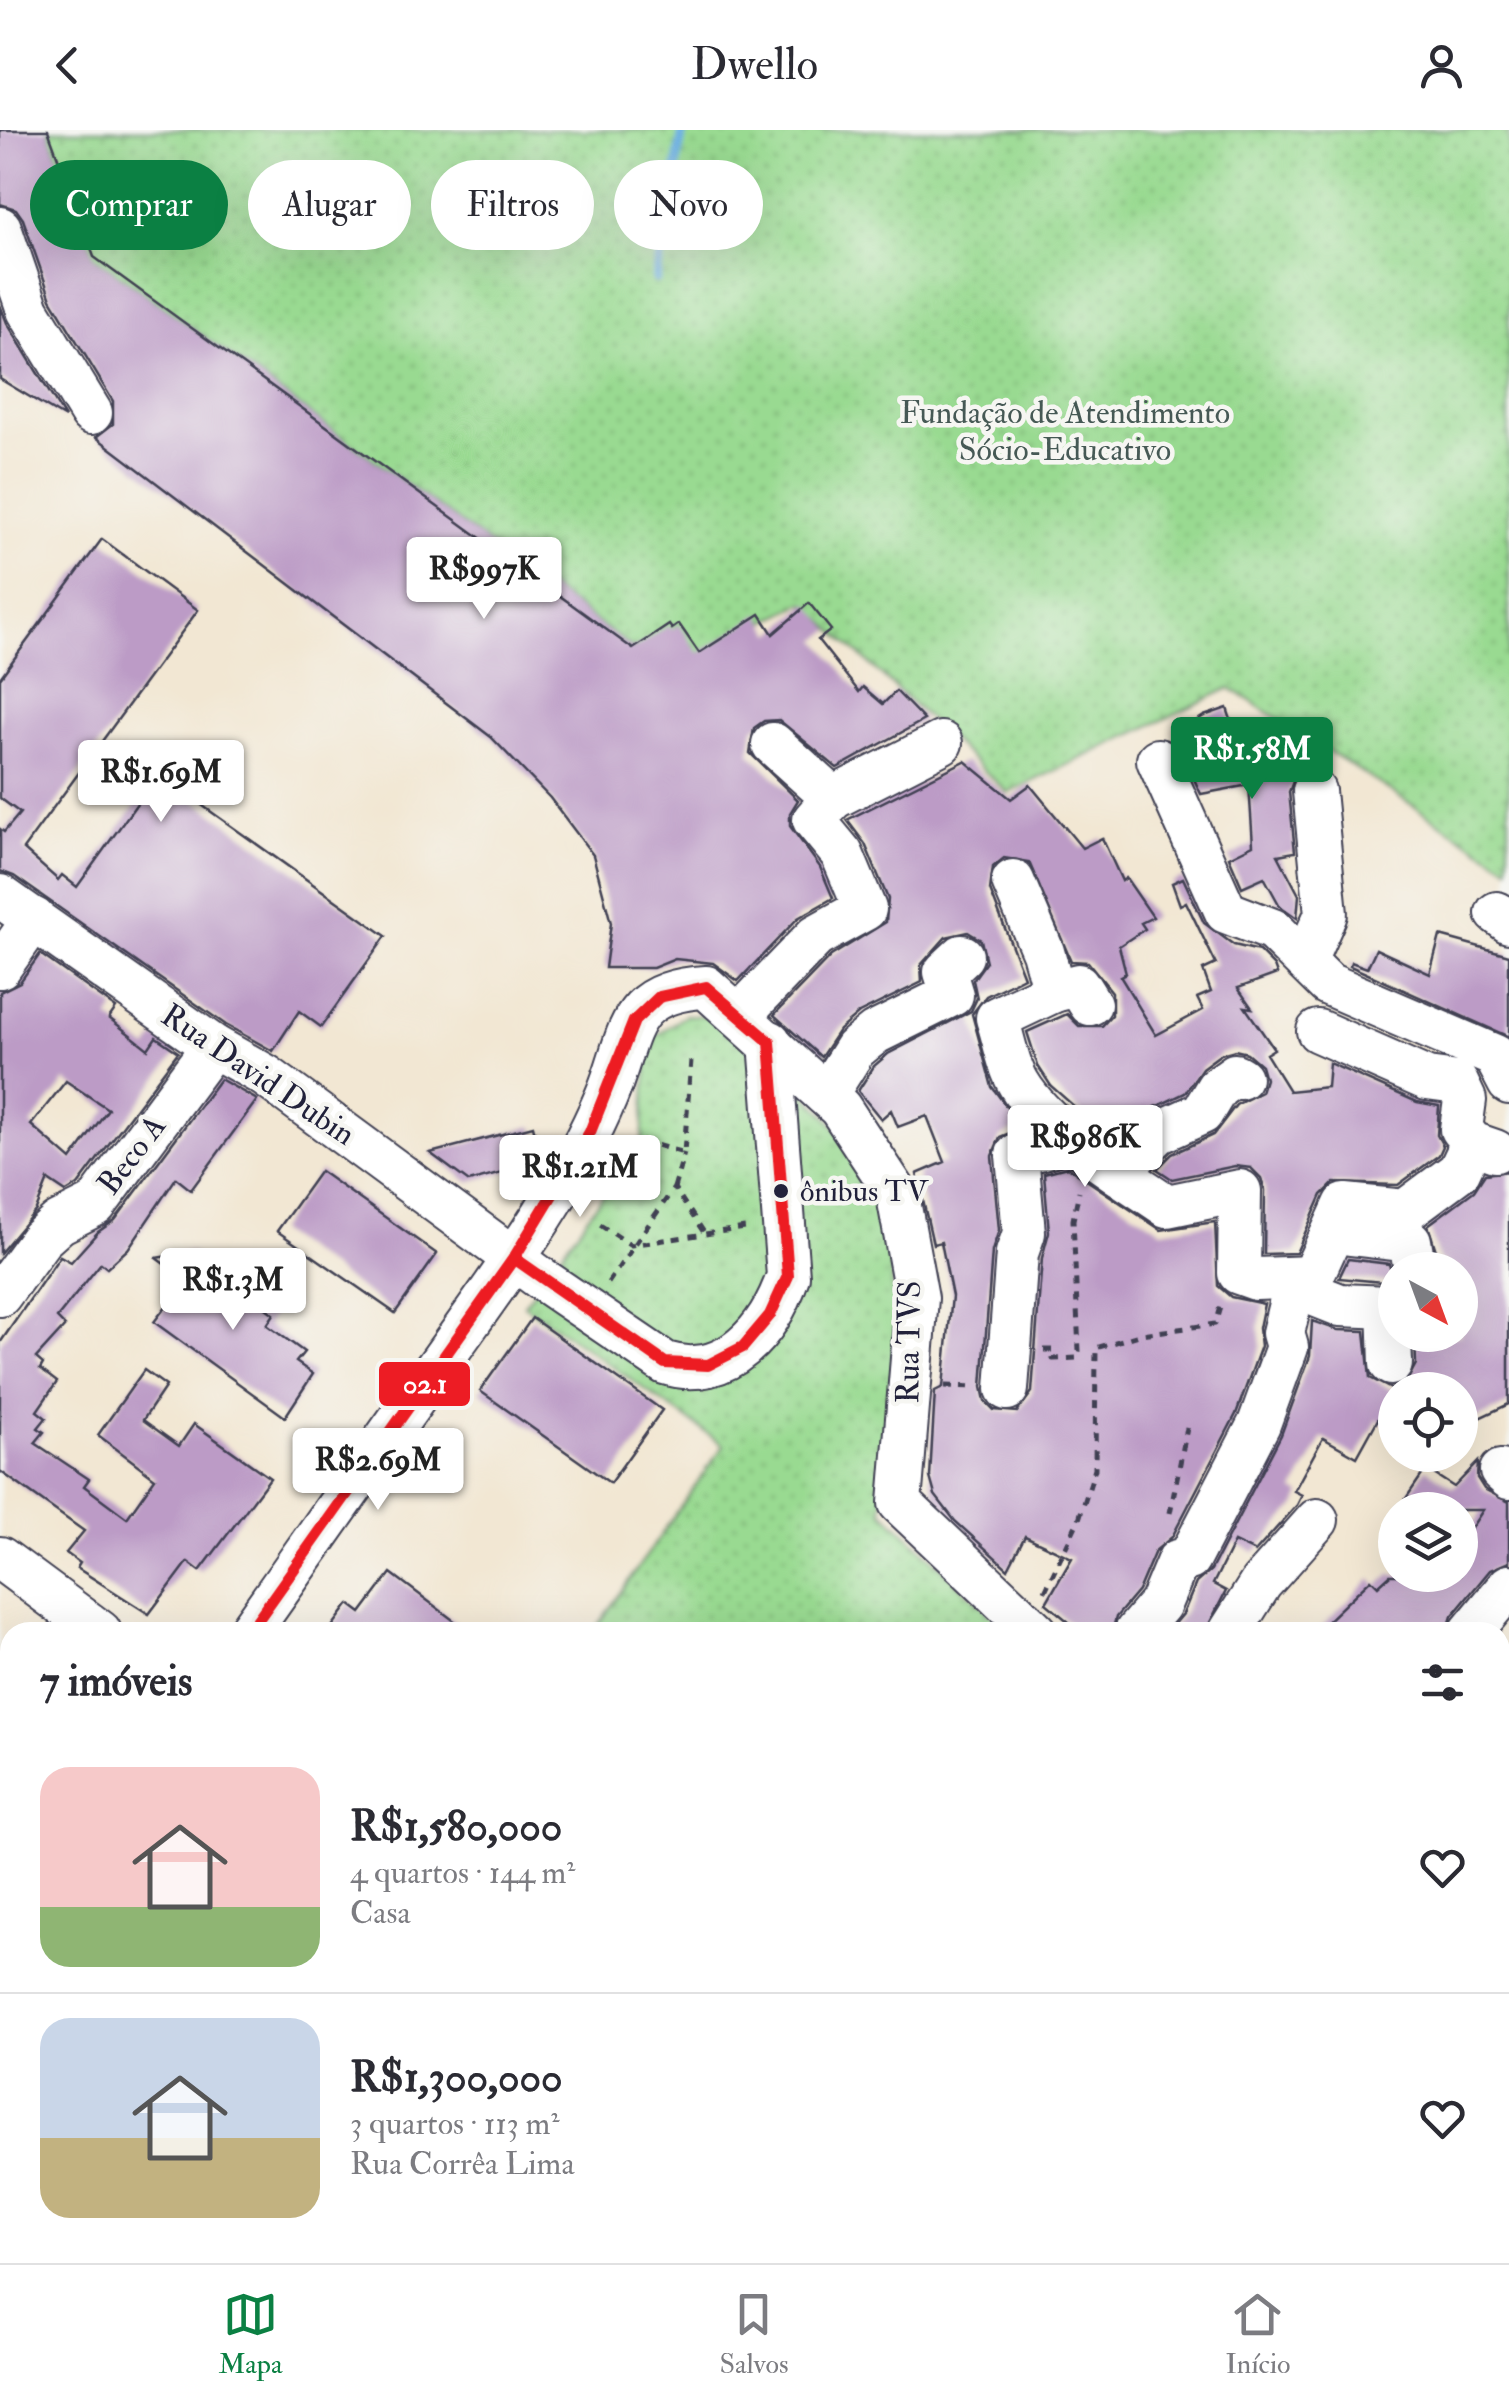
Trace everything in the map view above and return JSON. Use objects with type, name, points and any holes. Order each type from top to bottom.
[{"type":"street","points":[[0,228],[28,310],[92,413]]},
{"type":"street","points":[[754,1029],[816,936],[865,909],[842,854],[814,820],[833,798],[941,743]]},
{"type":"street","points":[[772,744],[833,798]]},
{"type":"street","points":[[1158,760],[1226,912],[1273,930],[1328,984],[1494,1056],[1509,1083]]},
{"type":"street","points":[[1305,961],[1326,914],[1314,792]]},
{"type":"street","points":[[1013,881],[1043,952],[1072,997],[998,1018],[1017,1082],[1068,1138],[1168,1206],[1240,1192],[1239,1273],[1256,1280],[1307,1284],[1340,1304],[1388,1306],[1391,1364]]},
{"type":"street","points":[[0,967],[17,907]]},
{"type":"street","name":"Rua David Dubin","points":[[17,907],[213,1046],[266,1076],[665,1364],[684,1369],[712,1368],[741,1350],[776,1310],[788,1276],[754,1029]]},
{"type":"street","points":[[826,1095],[855,1049],[875,1033],[952,995],[946,972],[962,956]]},
{"type":"street","name":"Rua TVS","points":[[514,1258],[584,1143],[608,1094],[624,1040],[641,1006],[658,996],[706,987],[840,1108],[898,1196],[916,1298],[900,1503],[1025,1622]]},
{"type":"street","points":[[1318,1031],[1427,1079],[1458,1084],[1465,1100],[1461,1129],[1493,1152]]},
{"type":"street","name":"Beco A","points":[[0,1295],[41,1239],[59,1223],[94,1205],[213,1046]]},
{"type":"street","points":[[1118,1173],[1158,1132],[1202,1113],[1217,1088],[1235,1076],[1240,1078]]},
{"type":"street","points":[[1145,1622],[1160,1604],[1178,1561],[1189,1559],[1259,1424],[1287,1348],[1283,1332],[1290,1304],[1307,1284],[1345,1205],[1405,1211],[1459,1171],[1493,1152],[1509,1110]]},
{"type":"street","points":[[1009,1370],[1017,1254],[1024,1234],[1017,1155],[1068,1138]]},
{"type":"street","points":[[1332,1233],[1410,1241],[1412,1252]]},
{"type":"street","points":[[256,1622],[514,1258]]},
{"type":"street","points":[[1237,1622],[1262,1583],[1317,1520]]},
{"type":"street","points":[[0,1558],[86,1622]]},
{"type":"street","points":[[1479,1622],[1509,1586]]},
{"type":"path","points":[[615,1270],[674,1188],[684,1152],[691,1060]]},
{"type":"path","points":[[910,1382],[1009,1370],[1052,1350],[1052,1359],[1077,1358],[1080,1351],[1073,1220],[1080,1186],[1068,1138]]},
{"type":"path","points":[[642,1141],[684,1152]]},
{"type":"path","points":[[674,1188],[705,1234]]},
{"type":"path","points":[[600,1225],[631,1245],[754,1227]]},
{"type":"path","points":[[1034,1622],[1061,1562],[1094,1469],[1096,1348],[1142,1334],[1214,1324],[1224,1292],[1239,1273]]},
{"type":"path","points":[[1178,1561],[1167,1551],[1164,1537],[1187,1428]]},
{"type":"green space","name":"Fundação de Atendimento Sócio-Educativo","points":[[48,130],[1509,130],[1509,867],[1230,688],[1008,793],[804,603],[664,671],[94,257],[91,250],[228,250],[228,160],[59,160]]},
{"type":"green space","points":[[686,1015],[713,1016],[822,1111],[861,1168],[879,1214],[890,1262],[894,1310],[882,1510],[999,1622],[600,1622],[724,1445],[524,1305],[642,1141],[648,1052],[656,1036]]},
{"type":"building","points":[[0,130],[48,130],[59,160],[30,160],[30,239],[16,209],[0,204]]},
{"type":"building","points":[[34,250],[91,250],[94,257],[633,649],[669,625],[672,629],[679,624],[699,653],[760,614],[773,634],[809,603],[831,630],[818,640],[859,692],[863,687],[883,704],[896,691],[924,720],[837,768],[779,720],[764,721],[754,728],[750,753],[798,800],[790,813],[790,826],[820,867],[833,898],[798,918],[738,981],[713,963],[675,959],[653,968],[605,968],[611,923],[593,855],[550,798],[491,737],[96,437],[113,424],[113,401],[51,299]]},
{"type":"building","points":[[0,305],[7,323],[65,418],[0,379]]},
{"type":"building","points":[[102,539],[198,610],[23,849],[58,880],[62,875],[77,887],[158,774],[386,936],[321,1027],[299,1011],[273,1051],[226,1025],[14,876],[0,871],[0,829],[4,832],[20,813],[0,798],[0,678]]},
{"type":"building","points":[[1227,708],[1245,762],[1309,758],[1310,767],[1295,776],[1289,792],[1295,852],[1278,855],[1299,895],[1297,918],[1280,906],[1264,877],[1242,887],[1229,857],[1253,845],[1249,785],[1201,794],[1189,768],[1188,762],[1200,759],[1190,729],[1198,727],[1196,721],[1204,716]]},
{"type":"building","points":[[965,761],[1011,799],[1030,785],[1082,848],[1102,838],[1122,881],[1126,878],[1153,917],[1141,923],[1145,929],[1119,946],[1126,973],[1120,976],[1156,1035],[1203,1010],[1197,998],[1211,992],[1203,970],[1216,964],[1186,902],[1180,905],[1172,883],[1183,878],[1204,923],[1234,945],[1259,951],[1274,966],[1277,974],[1238,988],[1252,1008],[1245,1007],[1274,1049],[1266,1054],[1289,1091],[1327,1087],[1329,1063],[1417,1102],[1439,1106],[1437,1135],[1443,1146],[1439,1155],[1398,1185],[1334,1183],[1322,1195],[1296,1253],[1264,1254],[1265,1190],[1261,1178],[1251,1168],[1235,1166],[1172,1179],[1157,1169],[1172,1154],[1213,1135],[1236,1105],[1261,1092],[1265,1079],[1261,1065],[1247,1053],[1235,1050],[1221,1054],[1202,1068],[1185,1093],[1147,1111],[1115,1141],[1051,1086],[1038,1066],[1027,1032],[1067,1014],[1079,1026],[1102,1026],[1112,1015],[1112,992],[1088,962],[1071,961],[1029,862],[1004,858],[993,867],[990,890],[1024,977],[986,996],[972,1014],[992,1087],[1022,1128],[1000,1137],[992,1156],[999,1230],[992,1251],[982,1387],[985,1401],[994,1410],[1017,1412],[1032,1392],[1042,1258],[1049,1232],[1044,1173],[1067,1167],[1161,1230],[1215,1222],[1218,1286],[1231,1297],[1264,1304],[1259,1328],[1261,1346],[1236,1414],[1172,1537],[1155,1551],[1138,1591],[1115,1622],[1069,1622],[1046,1603],[1072,1558],[1025,1536],[1008,1569],[955,1521],[935,1495],[930,1477],[935,1391],[943,1387],[952,1296],[941,1242],[933,1244],[917,1174],[945,1162],[927,1116],[898,1127],[891,1110],[881,1119],[858,1091],[874,1066],[888,1054],[971,1011],[977,998],[973,980],[986,962],[981,940],[968,932],[946,937],[921,965],[922,982],[859,1013],[839,1030],[821,1057],[774,1015],[831,956],[886,922],[888,899],[865,844],[847,820]]},
{"type":"building","points":[[1440,936],[1509,955],[1509,1037],[1350,966],[1351,962],[1367,968],[1376,949],[1430,974]]},
{"type":"building","points":[[40,954],[116,1008],[109,1018],[148,1049],[156,1037],[178,1052],[78,1185],[66,1192],[48,1180],[36,1210],[0,1253],[0,992],[20,982]],"holes":[[[66,1081],[108,1109],[71,1160],[31,1125]]]},
{"type":"building","points":[[220,1079],[257,1100],[191,1190],[176,1178],[128,1249],[107,1268],[101,1263],[57,1318],[65,1326],[36,1358],[43,1364],[40,1369],[57,1382],[37,1411],[46,1418],[38,1428],[44,1432],[35,1443],[89,1479],[84,1486],[127,1518],[155,1478],[98,1435],[144,1370],[166,1386],[143,1420],[179,1446],[194,1424],[270,1478],[200,1571],[188,1562],[149,1614],[77,1568],[80,1563],[66,1553],[84,1531],[0,1471],[0,1343],[60,1256],[71,1262],[98,1232],[115,1220]]},
{"type":"building","points":[[533,1126],[542,1162],[469,1182],[430,1153]]},
{"type":"building","points":[[320,1171],[437,1254],[395,1313],[277,1231]]},
{"type":"building","points":[[1509,1171],[1509,1404],[1478,1419],[1478,1372],[1412,1372],[1416,1352],[1478,1352],[1478,1252],[1436,1252],[1428,1225],[1474,1191],[1485,1174]]},
{"type":"building","points":[[191,1252],[274,1314],[267,1325],[304,1352],[296,1362],[313,1374],[285,1417],[154,1322],[186,1280],[156,1258]]},
{"type":"building","points":[[1348,1259],[1378,1263],[1378,1282],[1339,1278]]},
{"type":"building","points":[[532,1318],[662,1410],[610,1483],[480,1391]]},
{"type":"building","points":[[1312,1321],[1338,1330],[1365,1331],[1370,1378],[1378,1382],[1378,1419],[1357,1457],[1323,1438],[1294,1491],[1302,1495],[1297,1505],[1255,1552],[1234,1542],[1213,1584],[1226,1591],[1210,1622],[1176,1622],[1196,1583],[1211,1570],[1281,1435],[1310,1356]]},
{"type":"building","points":[[1424,1472],[1454,1487],[1468,1472],[1477,1472],[1484,1489],[1509,1502],[1509,1562],[1490,1570],[1478,1585],[1478,1518],[1483,1510],[1478,1510],[1478,1492],[1410,1492]]},
{"type":"building","points":[[391,1573],[456,1622],[336,1622],[349,1604],[361,1613]]},
{"type":"building","points":[[1371,1579],[1378,1592],[1472,1592],[1450,1622],[1326,1622]]},
{"type":"waterway","points":[[656,279],[683,130]]},
{"type":"transit line","name":"02.1","points":[[706,987],[770,1042],[788,1276],[770,1315],[743,1347],[708,1365],[665,1363],[514,1258],[590,1132],[634,1021],[659,997],[706,987]]},
{"type":"transit line","name":"02.1","points":[[256,1622],[514,1258]]},
{"type":"place","name":"ônibus TV","points":[[781,1191]]}]
